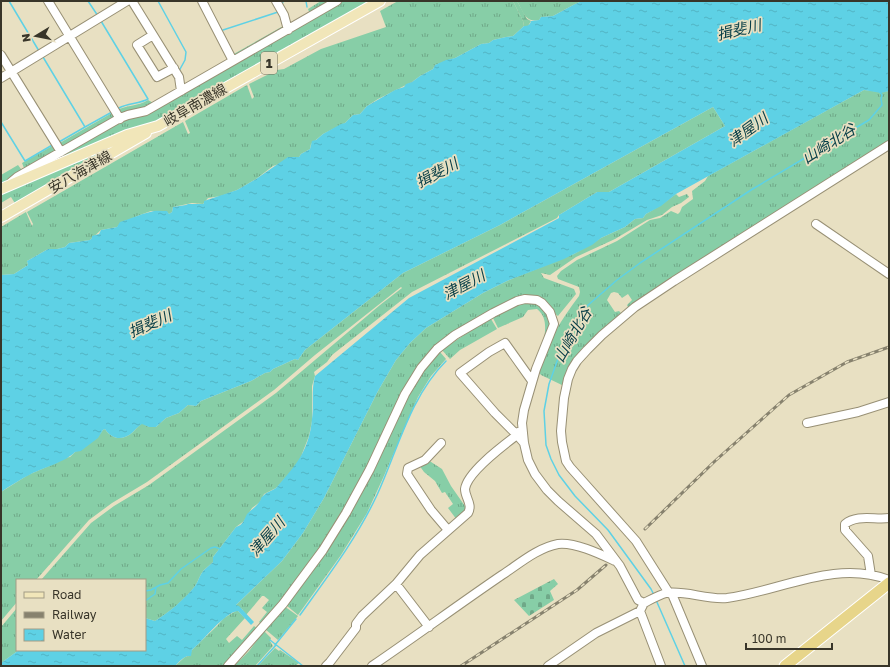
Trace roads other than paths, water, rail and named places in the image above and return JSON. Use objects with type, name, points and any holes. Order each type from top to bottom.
[{"type":"highway","points":[[785,666],[889,581]]},
{"type":"main road","name":"岐阜南濃線","points":[[2,188],[127,135],[158,126],[380,1]]},
{"type":"main road","name":"安八海津線","points":[[1,217],[158,126]]},
{"type":"street","points":[[48,1],[120,119]]},
{"type":"street","points":[[1,78],[128,1]]},
{"type":"street","points":[[132,1],[179,77],[181,91]]},
{"type":"street","points":[[202,1],[233,61]]},
{"type":"street","points":[[276,1],[284,15],[288,30]]},
{"type":"street","points":[[2,188],[17,177],[120,119],[128,115],[146,111],[337,1]]},
{"type":"street","points":[[153,35],[137,45],[153,71],[157,77],[174,68]]},
{"type":"street","points":[[1,55],[61,152]]},
{"type":"street","points":[[702,666],[669,594],[636,541],[566,461],[561,430],[564,398],[568,379],[577,361],[602,335],[635,307],[889,145]]},
{"type":"street","points":[[816,224],[889,274]]},
{"type":"street","points":[[228,666],[283,604],[324,550],[370,469],[405,394],[421,368],[437,349],[455,335],[517,301],[532,299],[537,300],[550,312],[554,324],[532,381],[522,423],[517,435],[497,450],[474,473],[467,483],[465,490],[466,496],[470,503],[470,510],[468,513],[420,555],[396,584],[362,616],[356,624],[356,628],[330,665]]},
{"type":"street","points":[[524,442],[495,413],[460,373],[489,352],[505,343],[532,381]]},
{"type":"street","points":[[807,423],[858,412],[889,402]]},
{"type":"street","points":[[522,423],[528,460],[535,474],[558,501],[596,534],[616,561],[638,600],[644,603]]},
{"type":"street","points":[[441,443],[426,460],[408,468],[406,474],[431,510],[448,530]]},
{"type":"street","points":[[871,575],[868,556],[845,530],[845,524],[856,518],[889,518]]},
{"type":"street","points":[[372,666],[527,558],[548,547],[557,544],[572,545],[598,553],[616,561]]},
{"type":"street","points":[[548,666],[596,633],[640,611],[644,603],[669,594],[728,598],[759,592],[830,574],[845,572],[871,575],[889,581]]},
{"type":"street","points":[[396,584],[430,627]]},
{"type":"street","points":[[640,611],[661,666]]},
{"type":"water","points":[[582,1],[889,1],[889,91],[881,93],[864,90],[676,194],[661,206],[646,214],[643,218],[635,219],[625,227],[601,238],[592,245],[564,259],[507,281],[483,293],[426,328],[410,343],[396,360],[378,391],[324,498],[303,533],[282,561],[236,605],[239,606],[254,622],[251,625],[238,611],[227,616],[192,650],[191,656],[184,658],[175,666],[1,666],[1,663],[18,651],[146,651],[146,618],[155,621],[171,610],[186,596],[195,586],[203,572],[213,562],[213,557],[236,527],[242,524],[247,514],[257,505],[264,495],[276,488],[290,472],[305,449],[313,413],[313,387],[315,376],[409,298],[559,218],[559,215],[597,192],[609,192],[725,126],[713,107],[500,225],[403,273],[305,350],[298,360],[295,359],[251,381],[201,401],[196,406],[188,405],[179,413],[166,418],[156,427],[149,427],[142,424],[129,435],[122,438],[114,437],[105,429],[98,438],[81,451],[75,452],[61,461],[31,474],[1,492],[1,275],[14,274],[28,265],[27,261],[48,249],[57,249],[65,247],[69,243],[90,240],[92,236],[99,234],[101,230],[117,227],[120,222],[142,214],[154,211],[167,211],[169,214],[172,212],[173,207],[188,204],[203,204],[204,201],[237,190],[288,157],[299,157],[301,154],[310,149],[312,141],[345,123],[353,115],[360,114],[367,106],[395,90],[404,87],[406,84],[433,69],[435,65],[455,58],[481,44],[513,36],[524,26],[529,25],[531,21],[539,20],[541,17],[553,16]]},
{"type":"waterway","points":[[9,1],[39,51]]},
{"type":"waterway","points":[[88,1],[98,16]]},
{"type":"waterway","points":[[158,1],[186,52],[185,60],[179,71]]},
{"type":"waterway","points":[[282,5],[283,1]]},
{"type":"waterway","points":[[306,1],[307,7]]},
{"type":"waterway","points":[[223,30],[278,12]]},
{"type":"waterway","points":[[101,21],[148,99],[119,108]]},
{"type":"waterway","points":[[43,57],[85,127],[112,112]]},
{"type":"waterway","name":"山崎北谷","points":[[654,595],[608,530],[575,496],[559,475],[551,459],[546,445],[544,411],[549,384],[560,353],[587,306],[617,280],[640,263],[751,190],[869,120],[882,105],[882,95],[879,91]]},
{"type":"waterway","points":[[1,122],[25,161],[54,144]]},
{"type":"waterway","points":[[59,142],[85,127]]},
{"type":"waterway","points":[[300,615],[342,556],[369,511],[385,478],[414,407],[434,375],[446,361]]},
{"type":"waterway","points":[[146,591],[168,583],[181,569],[211,548],[215,547],[220,549]]},
{"type":"waterway","points":[[146,600],[155,594],[156,587]]},
{"type":"waterway","name":"山崎北谷","points":[[656,600],[685,666]]},
{"type":"waterway","points":[[275,645],[296,619]]},
{"type":"waterway","points":[[270,640],[303,666]]},
{"type":"waterway","points":[[257,666],[276,645]]},
{"type":"railway","points":[[645,529],[715,461],[789,395],[847,362],[889,347]]},
{"type":"railway","points":[[461,666],[577,590],[606,565]]},
{"type":"water label","name":"揖斐川","points":[[739,30]]},
{"type":"water label","name":"津屋川","points":[[748,130]]},
{"type":"water label","name":"揖斐川","points":[[437,173]]},
{"type":"water label","name":"津屋川","points":[[464,285]]},
{"type":"water label","name":"揖斐川","points":[[150,324]]},
{"type":"water label","name":"津屋川","points":[[267,537]]}]
